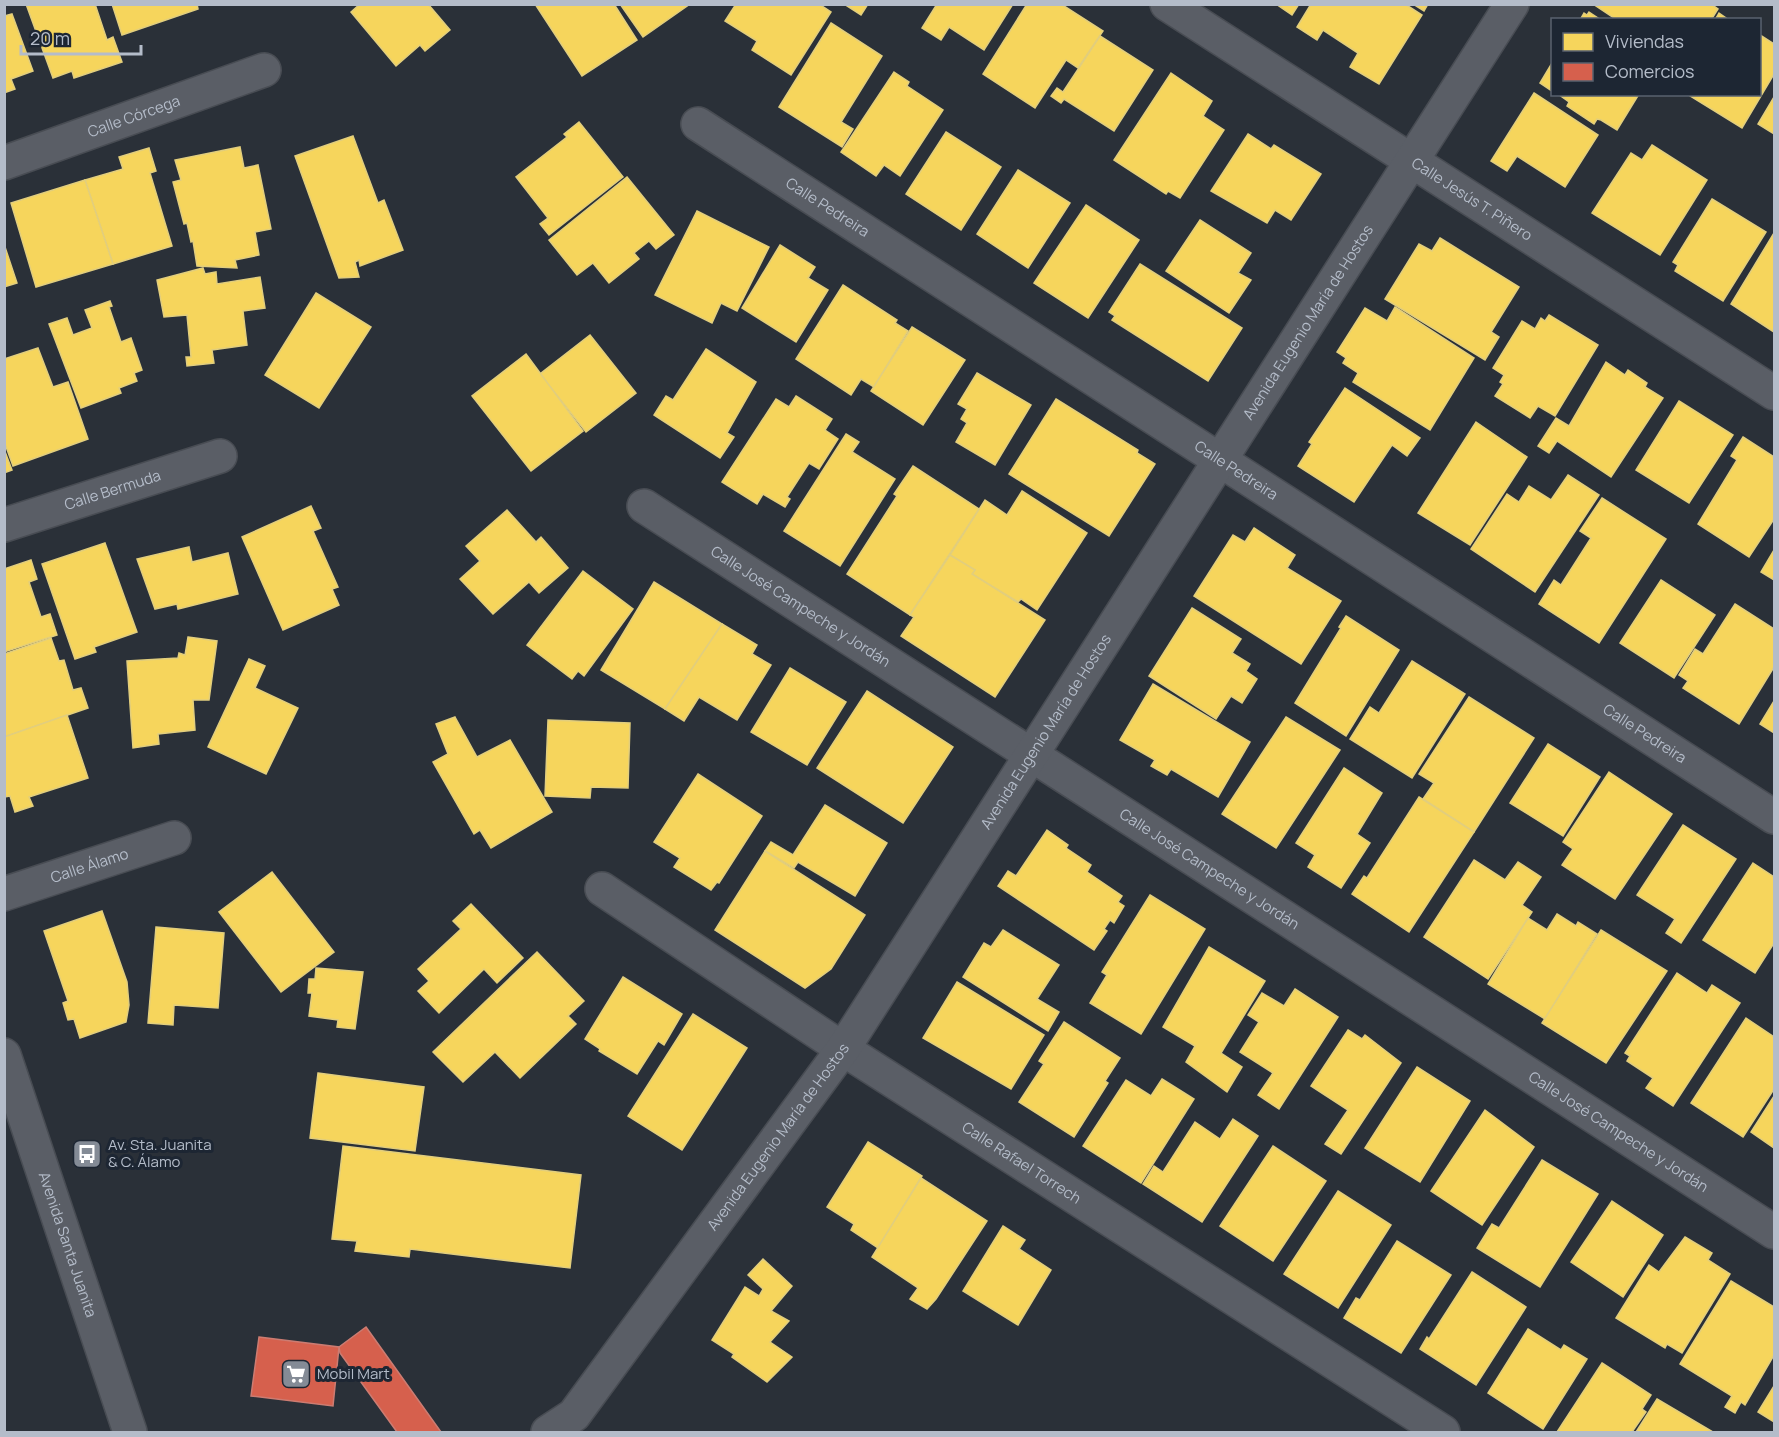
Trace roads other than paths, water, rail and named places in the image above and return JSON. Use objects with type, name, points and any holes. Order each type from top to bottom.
[{"type":"street","name":"Calle Jesús T. Piñero","points":[[1167,4],[1774,393]]},
{"type":"street","name":"Avenida Eugenio María de Hostos","points":[[548,1432],[574,1415],[843,1049],[1512,4]]},
{"type":"street","name":"Calle Córcega","points":[[4,164],[264,70]]},
{"type":"street","name":"Calle Pedreira","points":[[698,124],[1774,817]]},
{"type":"street","name":"Calle Bermuda","points":[[4,525],[220,456]]},
{"type":"street","name":"Calle José Campeche y Jordán","points":[[644,506],[1774,1232]]},
{"type":"street","name":"Calle Álamo","points":[[4,894],[174,838]]},
{"type":"street","name":"Calle Rafael Torrech","points":[[602,890],[843,1049],[1443,1432]]},
{"type":"street","name":"Avenida Santa Juanita","points":[[4,1055],[130,1432]]},
{"type":"place","name":"Av. Sta. Juanita & C. Álamo","points":[[87,1154]]},
{"type":"place","name":"Mobil Mart","points":[[296,1374]]}]
